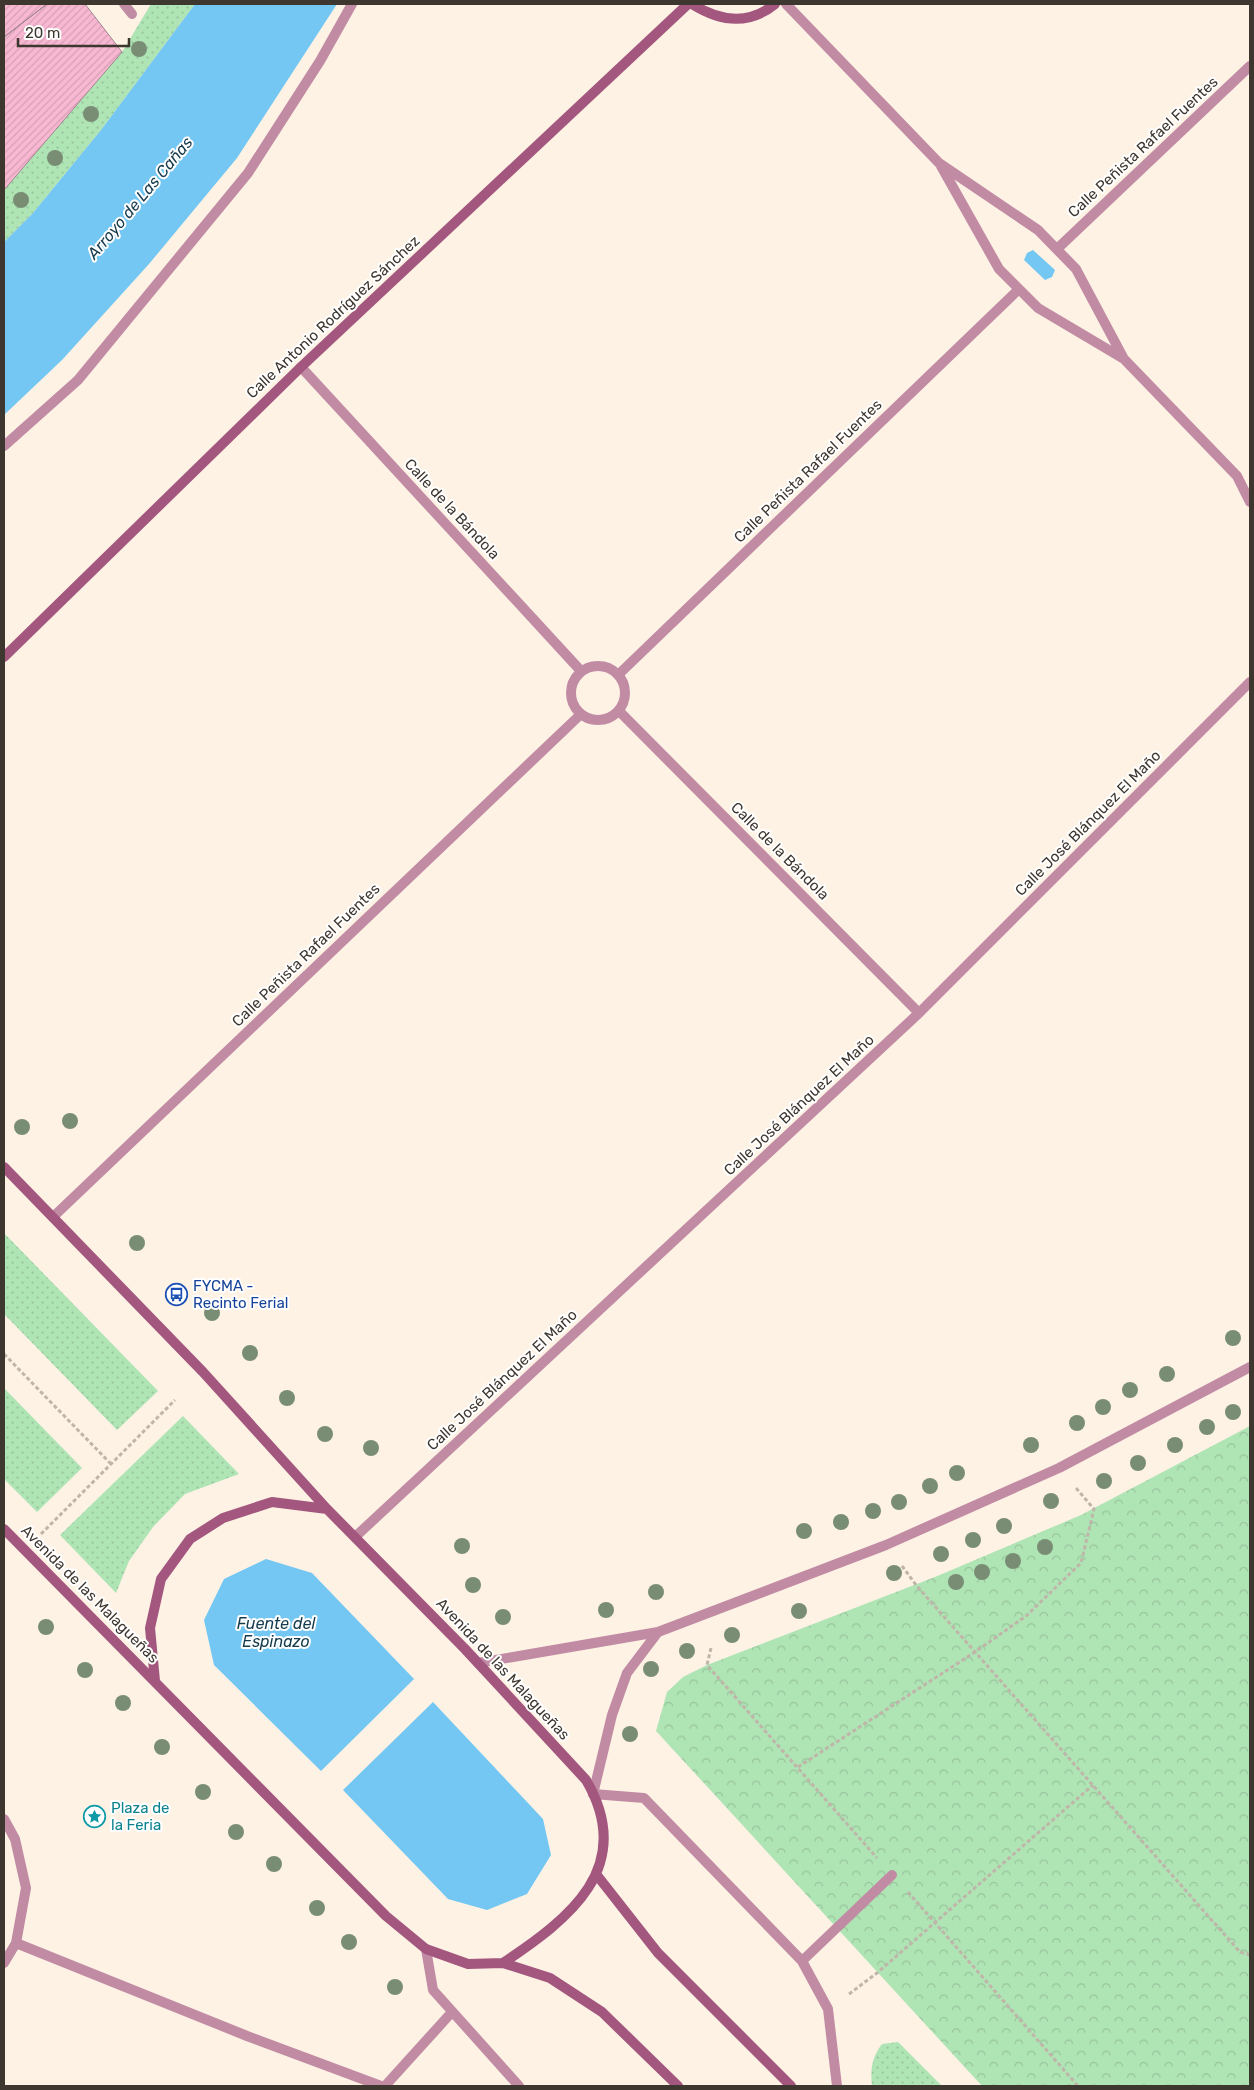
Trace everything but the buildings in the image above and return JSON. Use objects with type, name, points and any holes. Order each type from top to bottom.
[{"type":"main road","name":"Calle Antonio Rodríguez Sánchez","points":[[4,656],[301,367],[688,4]]},
{"type":"main road","points":[[692,4],[709,15],[723,18],[746,18],[767,10],[775,4]]},
{"type":"main road","name":"Avenida de las Malagueñas","points":[[4,1167],[203,1372],[327,1508],[478,1662],[586,1780],[594,1794],[605,1840],[596,1874],[575,1908],[543,1936],[503,1963]]},
{"type":"main road","name":"Avenida de las Malagueñas","points":[[155,1681],[150,1628],[159,1587],[161,1579],[190,1539],[223,1518],[272,1502],[327,1508]]},
{"type":"main road","name":"Avenida de las Malagueñas","points":[[4,1529],[386,1916],[426,1949],[468,1964],[503,1963],[550,1978],[602,2012],[678,2086]]},
{"type":"main road","points":[[596,1874],[658,1954],[791,2086]]},
{"type":"street","points":[[124,4],[132,14]]},
{"type":"street","points":[[4,446],[78,380],[248,173],[320,61],[352,4]]},
{"type":"street","points":[[786,4],[939,163],[1038,230],[1057,249],[1076,269],[1124,359]]},
{"type":"street","name":"Calle Peñista Rafael Fuentes","points":[[1057,249],[1250,66]]},
{"type":"street","points":[[939,163],[999,269],[1038,308],[1124,359],[1237,476],[1250,502]]},
{"type":"street","name":"Calle Peñista Rafael Fuentes","points":[[618,675],[1019,289]]},
{"type":"street","name":"Calle de la Bándola","points":[[301,367],[582,671]]},
{"type":"street","points":[[1237,476],[1250,483]]},
{"type":"street","points":[[592,666],[603,666],[618,675],[625,689],[625,700],[619,711],[611,718],[601,721],[590,720],[580,715],[574,707],[570,688],[582,671],[592,666]]},
{"type":"street","name":"Calle José Blánquez El Maño","points":[[355,1537],[920,1013],[1250,682]]},
{"type":"street","name":"Calle de la Bándola","points":[[619,711],[920,1013]]},
{"type":"street","name":"Calle Peñista Rafael Fuentes","points":[[53,1217],[580,715]]},
{"type":"street","points":[[478,1662],[658,1632],[886,1544],[1059,1468],[1250,1367]]},
{"type":"street","points":[[658,1632],[627,1673],[612,1715],[594,1794],[644,1798],[802,1962],[828,2009],[837,2086]]},
{"type":"street","points":[[4,1819],[16,1838],[26,1888],[16,1942],[4,1963]]},
{"type":"street","points":[[802,1962],[892,1875]]},
{"type":"street","points":[[16,1942],[247,2036],[381,2086]]},
{"type":"street","points":[[426,1949],[433,1990],[519,2086]]},
{"type":"street","points":[[385,2086],[452,2012]]},
{"type":"path","points":[[4,1354],[110,1463]]},
{"type":"path","points":[[25,1551],[110,1463],[175,1400]]},
{"type":"path","points":[[798,1767],[975,1652],[1026,1616],[1081,1563],[1094,1509],[1059,1468]]},
{"type":"path","points":[[886,1544],[916,1585],[1240,1952],[1250,1956]]},
{"type":"path","points":[[828,2009],[877,1973],[1093,1785]]},
{"type":"green space","points":[[151,4],[195,4],[101,130],[33,213],[4,242],[4,190],[122,52]]},
{"type":"green space","points":[[4,1233],[158,1391],[117,1430],[4,1314]]},
{"type":"green space","points":[[4,1388],[82,1468],[37,1512],[4,1479]]},
{"type":"green space","points":[[183,1416],[239,1474],[185,1494],[153,1527],[129,1561],[116,1593],[60,1535]]},
{"type":"green space","points":[[1250,1426],[1250,2086],[982,2086],[656,1731],[667,1692],[683,1677],[707,1665],[935,1577],[1081,1515]]},
{"type":"green space","points":[[898,2042],[942,2086],[872,2086],[872,2064],[876,2054],[882,2044]]},
{"type":"water","name":"Arroyo de Las Cañas","points":[[195,4],[337,4],[237,158],[149,264],[62,360],[4,415],[4,242],[33,213],[101,130]]},
{"type":"water","points":[[1033,250],[1055,270],[1052,277],[1045,280],[1024,260],[1027,253]]},
{"type":"water","name":"Fuente del Espinazo","points":[[266,1559],[312,1573],[414,1679],[321,1771],[214,1665],[204,1620],[224,1579]]},
{"type":"water","points":[[433,1702],[543,1819],[551,1855],[527,1894],[487,1910],[448,1899],[343,1790]]},
{"type":"place","name":"FYCMA - Recinto Ferial","points":[[177,1295]]},
{"type":"place","name":"Plaza de la Feria","points":[[95,1817]]}]
